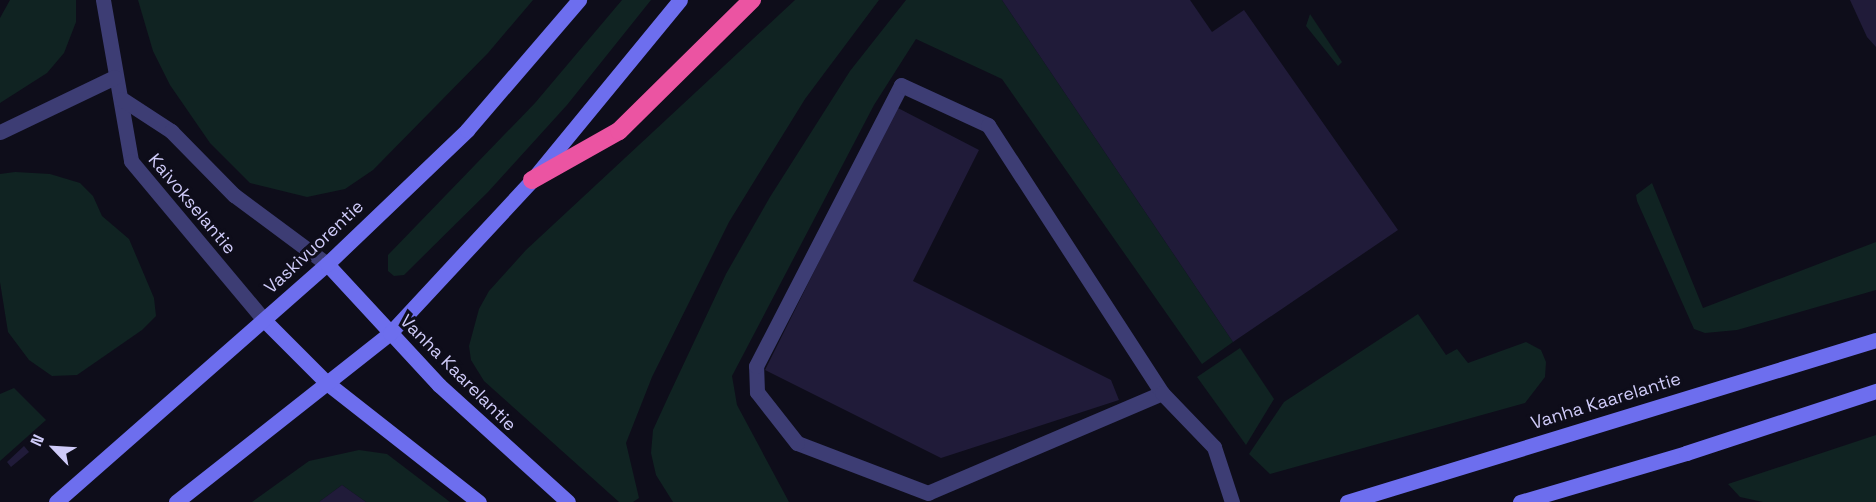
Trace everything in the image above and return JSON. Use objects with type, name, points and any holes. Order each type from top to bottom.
[{"type":"highway","points":[[532,180],[619,131],[752,0]]},
{"type":"main road","name":"Vaskivuorentie","points":[[56,502],[327,264],[467,130],[579,0]]},
{"type":"main road","points":[[176,502],[390,333],[532,180],[680,0]]},
{"type":"main road","name":"Vanha Kaarelantie","points":[[327,264],[478,424],[568,502]]},
{"type":"main road","points":[[264,320],[327,383],[478,502]]},
{"type":"main road","name":"Vanha Kaarelantie","points":[[1347,502],[1876,339]]},
{"type":"main road","points":[[1521,502],[1876,391]]},
{"type":"street","name":"Kaivokselantie","points":[[103,0],[131,161],[264,320]]},
{"type":"street","points":[[0,132],[115,77]]},
{"type":"street","points":[[1162,393],[929,497],[796,443],[757,392],[756,366],[901,85],[988,125],[1162,393],[1214,447],[1232,502]]},
{"type":"street","name":"Kaivokselantie","points":[[122,99],[171,131],[234,195],[327,264]]},
{"type":"green space","points":[[10,0],[76,0],[76,22],[64,53],[47,73],[0,103],[0,18]]},
{"type":"green space","points":[[138,0],[533,0],[488,53],[373,170],[345,189],[307,197],[250,183],[210,143],[170,85],[153,51]]},
{"type":"green space","points":[[622,0],[651,0],[567,105],[488,192],[404,275],[394,276],[388,271],[388,255],[535,103]]},
{"type":"green space","points":[[795,0],[879,0],[805,99],[729,222],[652,377],[626,443],[639,498],[633,502],[619,502],[484,381],[471,360],[469,346],[479,309],[489,291],[526,250]]},
{"type":"green space","points":[[906,0],[1002,0],[1233,342],[1202,364],[1002,79],[916,39],[874,105],[732,376],[737,405],[789,502],[673,502],[656,475],[651,453],[653,430],[670,393],[726,274],[770,197],[850,71]]},
{"type":"green space","points":[[1310,14],[1342,62],[1338,66],[1306,26]]},
{"type":"green space","points":[[15,172],[50,174],[80,183],[93,196],[102,216],[129,239],[154,298],[156,316],[142,330],[77,375],[52,376],[29,360],[8,332],[0,282],[0,174]]},
{"type":"green space","points":[[1652,183],[1703,308],[1876,242],[1876,290],[1737,330],[1705,333],[1694,329],[1637,201],[1636,195]]},
{"type":"green space","points":[[1418,314],[1446,355],[1457,349],[1468,363],[1526,342],[1541,350],[1546,362],[1545,377],[1525,403],[1270,474],[1249,454],[1284,402]]},
{"type":"green space","points":[[1240,348],[1274,399],[1246,445],[1197,377]]},
{"type":"green space","points":[[14,388],[46,420],[0,461],[0,394]]},
{"type":"green space","points":[[1876,435],[1876,502],[1763,502],[1740,497],[1728,484]]},
{"type":"green space","points":[[359,450],[387,454],[450,502],[366,502],[342,485],[319,502],[252,502],[309,461]]},
{"type":"building","points":[[1002,0],[1190,0],[1212,32],[1244,10],[1398,230],[1233,342]]},
{"type":"building","points":[[1850,0],[1876,0],[1876,47],[1867,37]]},
{"type":"building","points":[[896,107],[979,150],[913,281],[1111,380],[1119,400],[941,458],[765,370]]},
{"type":"building","points":[[24,446],[29,452],[11,467],[7,462]]},
{"type":"building","points":[[342,485],[366,502],[319,502]]}]
